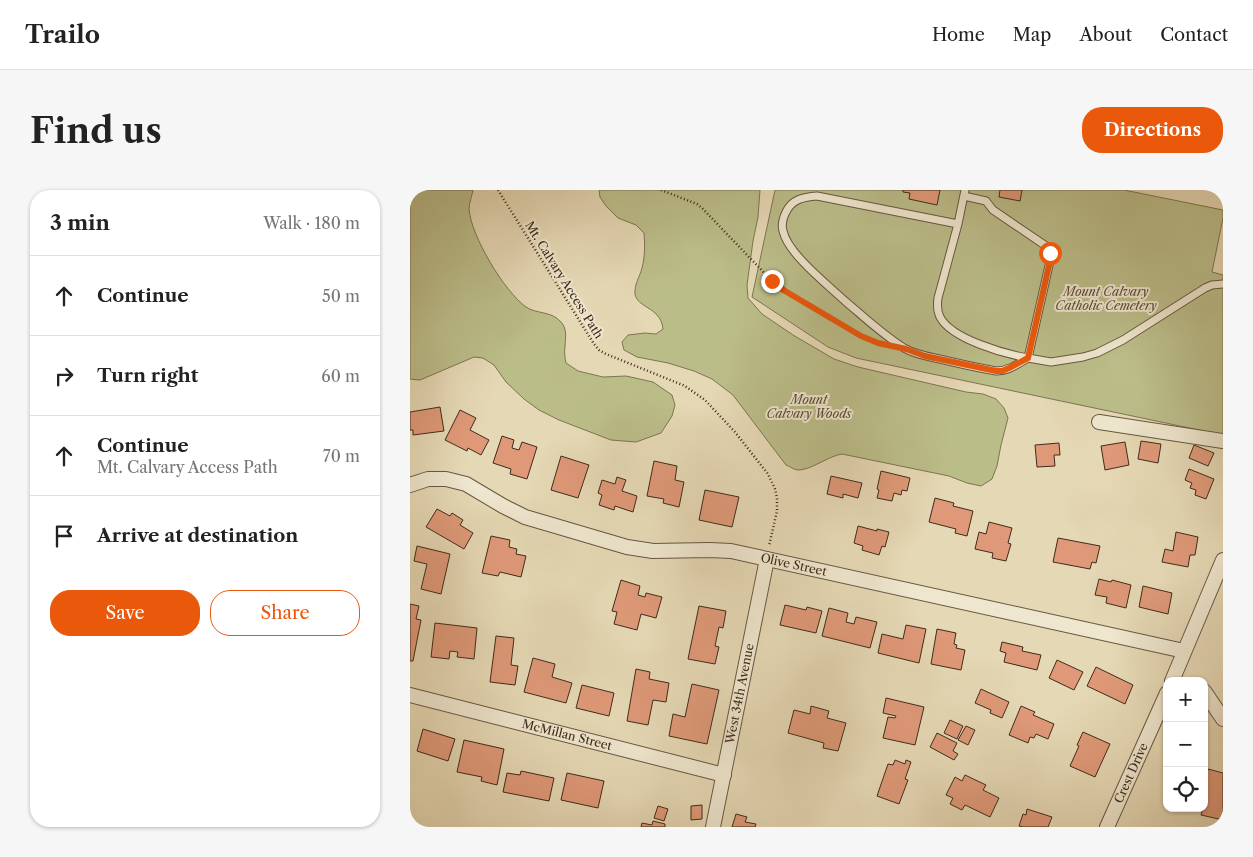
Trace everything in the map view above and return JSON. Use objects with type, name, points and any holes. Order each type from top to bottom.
[{"type":"street","points":[[1099,422],[1223,441]]},
{"type":"street","name":"Olive Street","points":[[410,485],[428,479],[446,479],[466,484],[525,517],[627,547],[653,551],[721,550],[1184,651]]},
{"type":"street","name":"West 34th Avenue","points":[[713,827],[766,559]]},
{"type":"street","points":[[1178,677],[1184,651],[1223,560]]},
{"type":"street","name":"McMillan Street","points":[[410,696],[724,775]]},
{"type":"street","points":[[1208,697],[1223,719]]},
{"type":"street","name":"Crest Drive","points":[[1107,827],[1163,702]]},
{"type":"lane","points":[[958,224],[818,196],[807,196],[790,205],[782,223],[783,231],[790,246],[815,274],[874,326],[906,349],[925,356],[996,371],[1002,371],[1028,358],[1050,261],[1050,253],[1046,246],[993,210],[986,201],[964,193],[958,224],[938,298],[937,309],[941,320],[957,333],[1003,353],[1028,358],[1051,362],[1083,357],[1123,340],[1204,288],[1223,284]]},
{"type":"path","name":"Mt. Calvary Access Path","points":[[498,190],[599,350],[685,386],[705,400],[735,432],[768,474],[775,489],[777,511],[766,559]]},
{"type":"path","points":[[661,190],[697,204],[772,281],[785,291],[861,336],[878,343]]},
{"type":"green space","points":[[410,190],[473,190],[469,204],[471,220],[482,248],[508,289],[526,307],[549,314],[561,322],[566,337],[566,363],[578,371],[603,377],[626,376],[653,382],[672,395],[675,405],[672,416],[661,433],[636,442],[611,440],[559,420],[539,410],[524,399],[506,382],[494,365],[483,358],[474,357],[420,380],[410,379]]},
{"type":"green space","name":"Mount Calvary Woods","points":[[599,190],[760,190],[758,217],[747,285],[748,298],[762,314],[834,359],[858,367],[966,392],[983,394],[996,399],[1004,408],[1008,418],[997,466],[992,479],[981,486],[949,476],[842,454],[808,468],[796,470],[786,465],[733,395],[712,379],[668,363],[637,357],[624,350],[622,342],[628,335],[656,334],[663,329],[658,316],[640,302],[635,294],[635,287],[644,259],[644,233],[636,225],[618,218],[606,206],[600,197]]},
{"type":"green space","name":"Mount Calvary Catholic Cemetery","points":[[775,190],[1124,190],[1223,210],[1212,272],[1223,275],[1223,435],[856,358],[828,347],[752,297]]},
{"type":"building","points":[[903,190],[940,190],[937,205],[909,199],[910,193],[903,192]]},
{"type":"building","points":[[1000,190],[1022,190],[1020,201],[999,197]]},
{"type":"building","points":[[440,407],[444,431],[413,435],[413,430],[410,430],[410,412]]},
{"type":"building","points":[[460,410],[476,418],[470,430],[489,440],[481,455],[468,448],[467,451],[445,440]]},
{"type":"building","points":[[502,436],[514,440],[512,448],[519,450],[522,442],[537,447],[527,479],[510,474],[511,469],[493,463]]},
{"type":"building","points":[[1141,441],[1161,444],[1158,463],[1138,459]]},
{"type":"building","points":[[1125,442],[1129,465],[1105,470],[1101,446]]},
{"type":"building","points":[[1059,443],[1060,455],[1054,455],[1055,466],[1037,467],[1035,445]]},
{"type":"building","points":[[1194,445],[1214,453],[1208,466],[1189,458]]},
{"type":"building","points":[[561,456],[589,465],[578,498],[551,490]]},
{"type":"building","points":[[654,461],[677,466],[675,480],[684,482],[679,507],[663,503],[664,499],[647,496]]},
{"type":"building","points":[[1189,469],[1214,479],[1206,499],[1195,495],[1196,490],[1190,488],[1192,483],[1185,480]]},
{"type":"building","points":[[881,471],[910,478],[907,491],[902,490],[901,495],[894,493],[892,501],[877,498]]},
{"type":"building","points":[[831,476],[862,483],[858,498],[843,494],[843,498],[827,494]]},
{"type":"building","points":[[617,477],[626,480],[622,491],[637,496],[633,512],[615,506],[614,510],[599,505],[602,495],[598,493],[602,480],[615,484]]},
{"type":"building","points":[[705,490],[739,497],[732,527],[699,520]]},
{"type":"building","points":[[935,498],[954,503],[953,506],[973,511],[967,536],[955,533],[956,529],[929,522]]},
{"type":"building","points":[[437,509],[450,516],[452,513],[463,520],[460,525],[473,533],[464,549],[426,527]]},
{"type":"building","points":[[989,522],[1012,528],[1008,543],[1011,544],[1006,561],[992,558],[993,553],[975,549],[979,532],[986,534]]},
{"type":"building","points":[[858,526],[889,532],[885,547],[882,546],[879,555],[862,550],[863,546],[854,543]]},
{"type":"building","points":[[1176,532],[1198,537],[1195,555],[1190,555],[1188,567],[1162,562],[1165,549],[1173,551]]},
{"type":"building","points":[[491,536],[510,540],[509,547],[517,549],[516,554],[526,556],[521,577],[500,572],[498,576],[482,573]]},
{"type":"building","points":[[1058,538],[1100,546],[1096,563],[1092,562],[1090,569],[1053,562]]},
{"type":"building","points":[[417,546],[450,554],[441,594],[421,589],[427,564],[414,561]]},
{"type":"building","points":[[1099,579],[1131,585],[1126,608],[1106,603],[1107,597],[1095,595]]},
{"type":"building","points":[[621,580],[640,586],[638,595],[645,597],[646,593],[662,597],[656,618],[641,614],[637,630],[614,624],[617,612],[612,611]]},
{"type":"building","points":[[1143,586],[1172,593],[1168,614],[1139,607]]},
{"type":"building","points":[[410,604],[419,606],[416,619],[421,620],[413,661],[410,661]]},
{"type":"building","points":[[785,605],[806,610],[807,607],[822,611],[816,633],[780,625]]},
{"type":"building","points":[[699,606],[726,611],[723,628],[719,627],[715,646],[719,647],[715,664],[688,659]]},
{"type":"building","points":[[829,608],[848,613],[846,622],[854,624],[856,617],[877,622],[870,648],[822,636]]},
{"type":"building","points":[[435,623],[477,628],[474,659],[457,657],[458,652],[450,651],[449,659],[431,657]]},
{"type":"building","points":[[906,625],[926,629],[919,663],[878,653],[882,634],[903,639]]},
{"type":"building","points":[[937,629],[956,633],[954,644],[957,645],[956,648],[965,650],[961,670],[931,664]]},
{"type":"building","points":[[496,636],[514,638],[511,665],[518,666],[515,685],[490,682]]},
{"type":"building","points":[[1002,642],[1023,647],[1022,651],[1041,655],[1037,670],[1004,662],[1006,653],[1000,651]]},
{"type":"building","points":[[533,658],[555,664],[552,677],[572,683],[566,703],[524,692]]},
{"type":"building","points":[[1057,660],[1083,672],[1074,690],[1049,678]]},
{"type":"building","points":[[1096,667],[1133,685],[1125,704],[1087,686]]},
{"type":"building","points":[[636,669],[650,672],[649,679],[669,683],[666,702],[653,700],[648,725],[627,721]]},
{"type":"building","points":[[692,684],[719,690],[707,744],[669,736],[673,714],[685,717]]},
{"type":"building","points":[[582,685],[614,693],[609,716],[576,708]]},
{"type":"building","points":[[981,689],[1009,702],[1002,718],[990,713],[991,710],[975,703]]},
{"type":"building","points":[[886,698],[924,707],[915,745],[883,738],[888,717],[895,718],[896,716],[883,713]]},
{"type":"building","points":[[811,706],[829,711],[827,718],[846,723],[838,751],[823,748],[824,743],[788,733],[794,710],[810,714]]},
{"type":"building","points":[[1021,706],[1035,712],[1033,715],[1054,724],[1048,739],[1036,734],[1034,738],[1030,737],[1028,743],[1009,735]]},
{"type":"building","points":[[950,720],[963,726],[957,739],[944,733]]},
{"type":"building","points":[[966,726],[975,730],[968,745],[958,740]]},
{"type":"building","points":[[423,729],[455,739],[448,761],[417,751]]},
{"type":"building","points":[[1083,732],[1110,744],[1095,777],[1070,766]]},
{"type":"building","points":[[937,733],[957,743],[953,751],[958,754],[954,760],[930,747]]},
{"type":"building","points":[[464,740],[504,749],[497,785],[481,781],[482,777],[457,772]]},
{"type":"building","points":[[895,760],[905,764],[906,760],[911,762],[905,779],[908,780],[899,804],[877,796],[888,764],[893,765]]},
{"type":"building","points":[[1208,769],[1223,773],[1223,820],[1201,815],[1202,812],[1208,812]]},
{"type":"building","points":[[521,771],[554,778],[549,801],[503,792],[507,773],[520,775]]},
{"type":"building","points":[[567,773],[604,781],[598,808],[561,800]]},
{"type":"building","points":[[965,775],[986,785],[983,790],[999,798],[990,817],[965,805],[962,810],[950,804],[953,798],[946,795],[955,777],[962,781]]},
{"type":"building","points":[[702,805],[702,819],[691,820],[691,806]]},
{"type":"building","points":[[658,806],[668,809],[664,821],[654,818]]},
{"type":"building","points":[[1027,809],[1052,817],[1048,827],[1019,826],[1023,814],[1026,815]]},
{"type":"building","points":[[736,814],[747,817],[745,822],[756,824],[755,827],[732,827]]},
{"type":"building","points":[[653,821],[665,824],[665,827],[641,827],[642,823],[652,825]]},
{"type":"route","points":[[772,281],[785,291],[869,340],[906,349],[925,356],[1002,371],[1028,358],[1050,261],[1050,253]]}]
